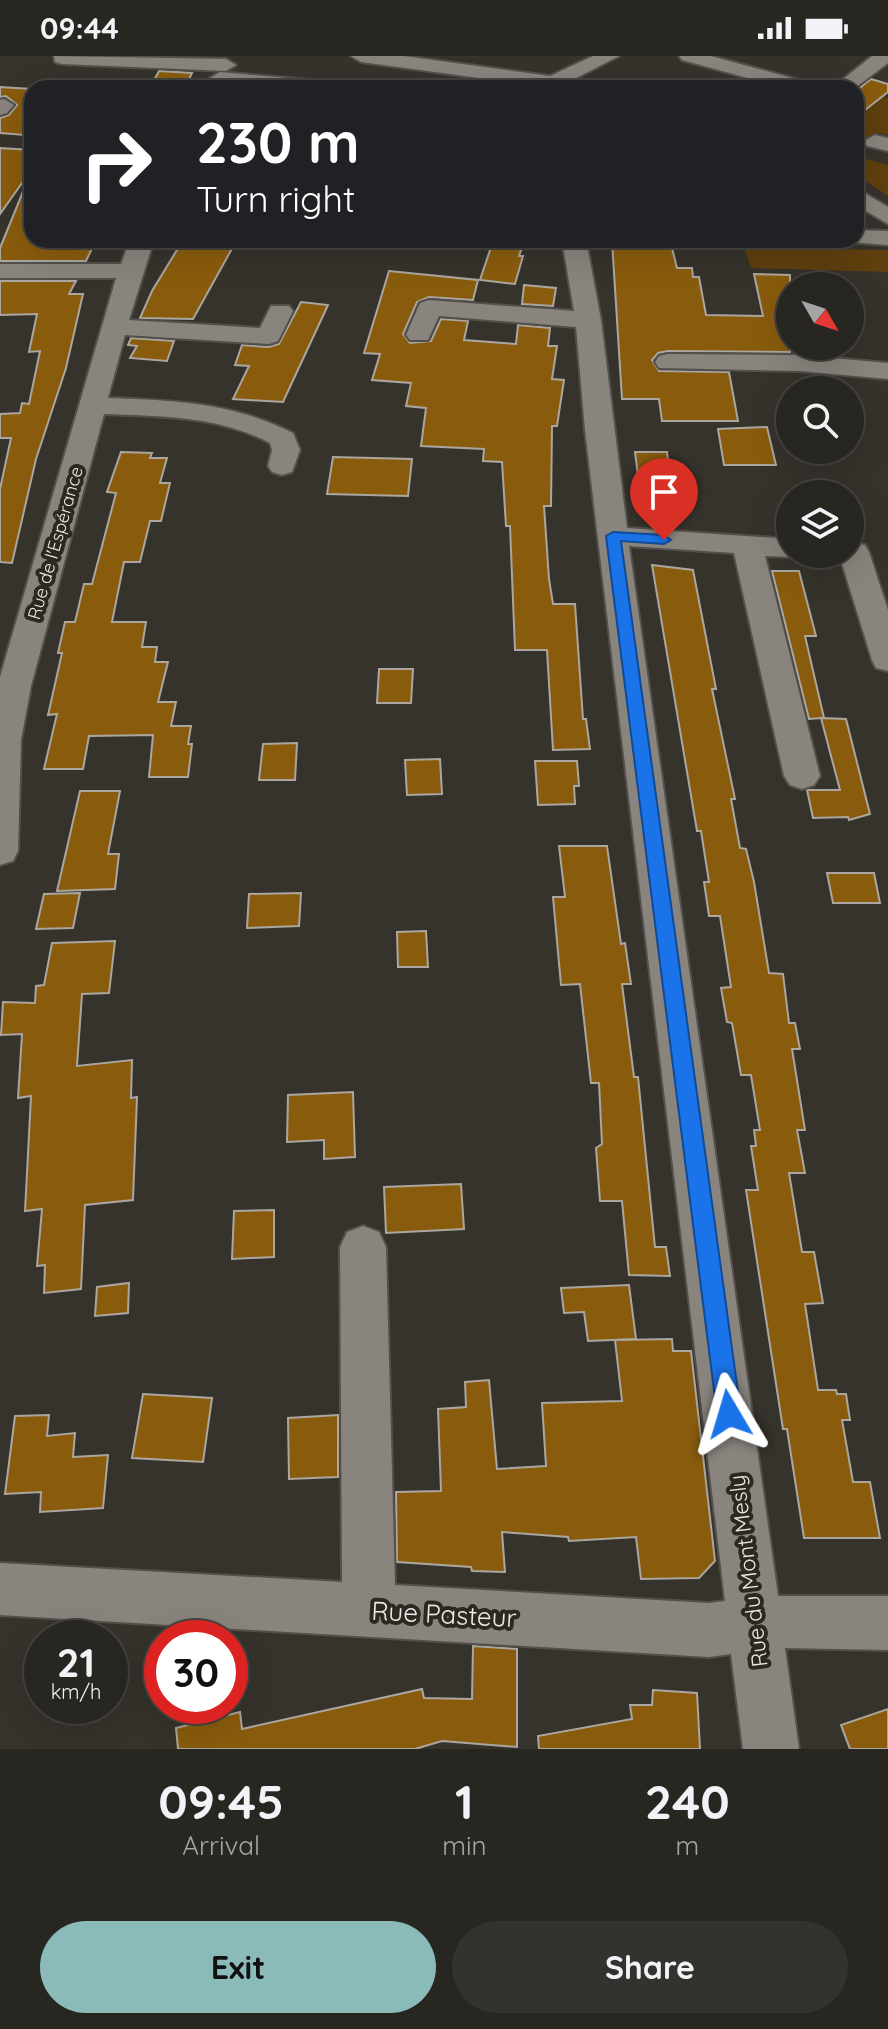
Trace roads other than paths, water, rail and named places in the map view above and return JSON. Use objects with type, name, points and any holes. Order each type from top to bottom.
[{"type":"street","points":[[361,56],[517,80]]},
{"type":"street","points":[[559,80],[609,56]]},
{"type":"street","points":[[689,56],[714,59],[781,80]]},
{"type":"street","points":[[853,80],[885,56]]},
{"type":"street","points":[[62,58],[278,80]]},
{"type":"street","points":[[864,200],[888,217]]},
{"type":"street","points":[[864,237],[888,238]]},
{"type":"street","name":"Rue de l'Espérance","points":[[0,851],[4,740],[14,686],[139,248]]},
{"type":"street","name":"Rue du Mont Mesly","points":[[575,248],[588,320],[613,536],[771,1749]]},
{"type":"street","points":[[0,271],[130,271]]},
{"type":"street","points":[[419,335],[436,278]]},
{"type":"street","points":[[429,308],[588,320]]},
{"type":"street","points":[[116,327],[269,336],[280,311]]},
{"type":"street","points":[[668,362],[799,363],[888,371]]},
{"type":"street","points":[[94,406],[215,414],[244,419],[283,439],[286,450],[282,466]]},
{"type":"street","points":[[613,536],[776,547]]},
{"type":"street","points":[[747,546],[802,776]]},
{"type":"street","points":[[864,553],[888,555]]},
{"type":"street","points":[[857,568],[888,660]]},
{"type":"street","points":[[363,1247],[369,1609]]},
{"type":"street","name":"Rue Pasteur","points":[[0,1589],[709,1630],[790,1621],[888,1623]]}]
